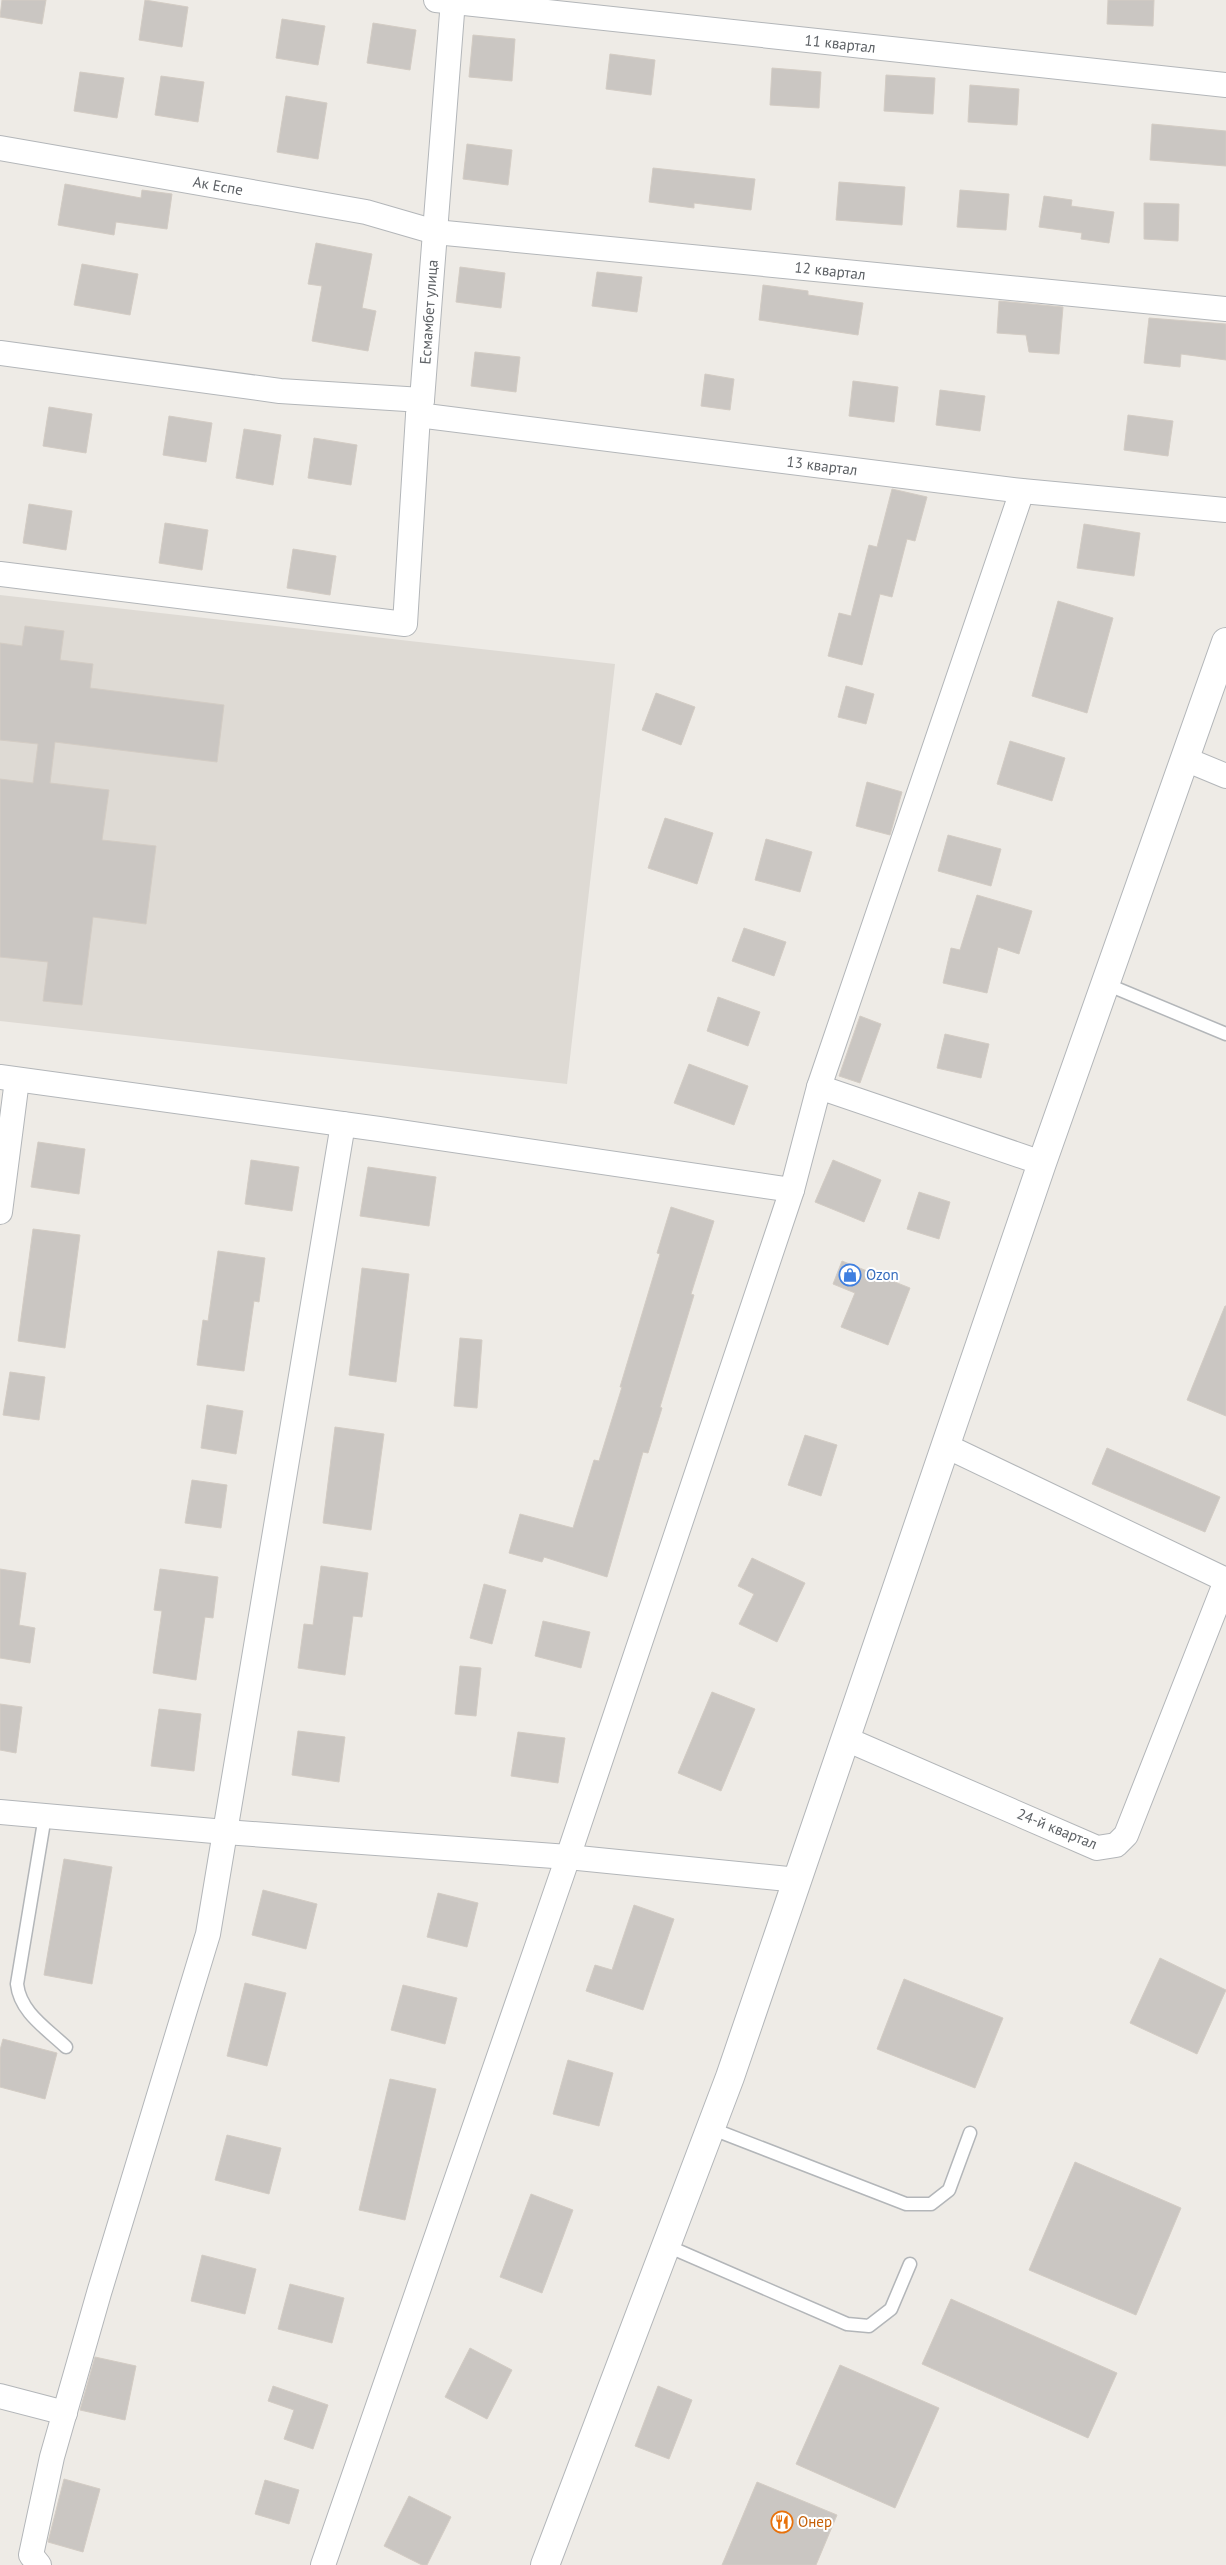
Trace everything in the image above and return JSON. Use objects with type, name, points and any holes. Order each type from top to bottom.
[{"type":"street","name":"11 квартал","points":[[448,1],[1226,85]]},
{"type":"street","name":"Есмамбет улица","points":[[0,574],[405,624],[434,232],[448,1]]},
{"type":"street","name":"Ак Еспе","points":[[0,148],[366,212],[434,232]]},
{"type":"street","name":"12 квартал","points":[[434,232],[1226,309]]},
{"type":"street","points":[[0,353],[420,408]]},
{"type":"street","name":"13 квартал","points":[[420,408],[1022,491],[1226,510]]},
{"type":"street","points":[[323,2565],[568,1857],[792,1190],[819,1087],[1022,491]]},
{"type":"street","points":[[545,2565],[710,2128],[798,1880],[1042,1163],[1226,642]]},
{"type":"street","points":[[1185,759],[1226,776]]},
{"type":"street","points":[[0,1212],[8,1078],[343,1124],[792,1190]]},
{"type":"street","points":[[819,1087],[1042,1163]]},
{"type":"street","points":[[29,2562],[65,2413],[99,2293],[208,1934],[343,1124]]},
{"type":"street","points":[[946,1446],[1226,1581]]},
{"type":"street","name":"24-й квартал","points":[[846,1739],[1097,1848],[1116,1844],[1126,1835],[1226,1581]]},
{"type":"street","points":[[0,1812],[225,1832],[568,1857],[798,1880]]},
{"type":"street","points":[[0,2396],[65,2413]]},
{"type":"lane","points":[[1106,984],[1226,1034]]},
{"type":"lane","points":[[45,1816],[17,1984],[18,1994],[25,2008],[66,2047]]},
{"type":"lane","points":[[710,2128],[906,2204],[931,2204],[948,2190],[970,2133]]},
{"type":"lane","points":[[665,2245],[847,2324],[869,2326],[891,2309],[910,2264]]},
{"type":"shaded area","points":[[0,595],[615,664],[567,1084],[0,1021]]},
{"type":"building","points":[[2,0],[46,0],[42,24],[0,17]]},
{"type":"building","points":[[145,0],[188,7],[182,47],[139,40]]},
{"type":"building","points":[[1108,0],[1154,0],[1153,26],[1107,24]]},
{"type":"building","points":[[282,19],[325,26],[318,65],[276,58]]},
{"type":"building","points":[[373,23],[416,30],[410,70],[367,63]]},
{"type":"building","points":[[473,35],[515,39],[512,81],[469,77]]},
{"type":"building","points":[[610,54],[655,60],[651,95],[606,89]]},
{"type":"building","points":[[772,68],[821,72],[819,108],[770,105]]},
{"type":"building","points":[[80,72],[124,78],[117,118],[74,111]]},
{"type":"building","points":[[886,75],[935,78],[933,114],[884,111]]},
{"type":"building","points":[[161,76],[204,82],[198,122],[155,115]]},
{"type":"building","points":[[970,85],[1019,89],[1017,125],[968,122]]},
{"type":"building","points":[[286,96],[327,103],[318,159],[277,152]]},
{"type":"building","points":[[1152,124],[1226,131],[1226,166],[1150,160]]},
{"type":"building","points":[[467,144],[512,150],[508,185],[463,179]]},
{"type":"building","points":[[653,168],[755,179],[751,210],[694,203],[694,208],[649,202]]},
{"type":"building","points":[[839,182],[905,187],[902,225],[836,220]]},
{"type":"building","points":[[65,184],[141,198],[142,190],[172,194],[167,229],[116,222],[114,235],[58,225]]},
{"type":"building","points":[[960,190],[1009,194],[1006,230],[957,227]]},
{"type":"building","points":[[1044,196],[1072,200],[1071,206],[1114,212],[1109,243],[1081,239],[1082,233],[1039,227]]},
{"type":"building","points":[[1144,203],[1179,204],[1178,241],[1144,239]]},
{"type":"building","points":[[316,243],[372,254],[362,308],[376,311],[368,351],[312,341],[322,286],[308,284]]},
{"type":"building","points":[[82,264],[138,274],[130,315],[74,305]]},
{"type":"building","points":[[460,267],[505,273],[501,308],[456,302]]},
{"type":"building","points":[[597,272],[642,277],[637,312],[592,306]]},
{"type":"building","points":[[763,285],[808,291],[808,295],[863,303],[858,335],[759,320]]},
{"type":"building","points":[[999,301],[1063,307],[1059,354],[1029,352],[1026,335],[997,333]]},
{"type":"building","points":[[1149,318],[1226,324],[1226,360],[1181,354],[1180,367],[1144,363]]},
{"type":"building","points":[[475,352],[520,357],[516,392],[471,386]]},
{"type":"building","points":[[705,374],[734,379],[730,410],[701,406]]},
{"type":"building","points":[[853,381],[898,387],[894,422],[849,416]]},
{"type":"building","points":[[940,390],[985,396],[980,431],[936,425]]},
{"type":"building","points":[[49,407],[92,414],[86,453],[43,446]]},
{"type":"building","points":[[1128,415],[1173,421],[1168,456],[1124,450]]},
{"type":"building","points":[[169,416],[212,423],[206,462],[163,455]]},
{"type":"building","points":[[244,429],[281,435],[273,485],[236,478]]},
{"type":"building","points":[[314,438],[357,445],[351,485],[308,478]]},
{"type":"building","points":[[892,489],[927,497],[915,541],[907,539],[892,597],[880,594],[862,665],[828,656],[839,613],[851,616],[869,545],[877,547]]},
{"type":"building","points":[[29,504],[72,511],[66,550],[23,543]]},
{"type":"building","points":[[165,523],[208,530],[202,570],[159,563]]},
{"type":"building","points":[[1084,524],[1140,533],[1134,576],[1077,568]]},
{"type":"building","points":[[293,549],[336,556],[330,595],[287,588]]},
{"type":"building","points":[[1058,601],[1113,618],[1087,713],[1032,696]]},
{"type":"building","points":[[25,626],[64,631],[60,660],[93,664],[90,688],[224,705],[217,762],[55,742],[50,783],[109,790],[102,840],[156,846],[146,924],[93,917],[82,1005],[43,1001],[48,962],[0,957],[0,779],[33,783],[38,744],[0,740],[0,643],[22,646]]},
{"type":"building","points":[[846,686],[874,694],[866,724],[838,717]]},
{"type":"building","points":[[656,693],[695,707],[681,745],[642,730]]},
{"type":"building","points":[[1010,741],[1065,758],[1052,801],[997,784]]},
{"type":"building","points":[[867,782],[902,792],[890,835],[856,826]]},
{"type":"building","points":[[665,818],[713,833],[697,884],[648,868]]},
{"type":"building","points":[[948,835],[1001,849],[991,886],[938,871]]},
{"type":"building","points":[[766,839],[812,852],[800,892],[755,880]]},
{"type":"building","points":[[977,895],[1032,911],[1019,954],[998,947],[987,993],[943,983],[951,948],[960,950]]},
{"type":"building","points":[[744,928],[786,942],[774,976],[732,961]]},
{"type":"building","points":[[718,997],[760,1012],[748,1046],[707,1031]]},
{"type":"building","points":[[860,1016],[881,1024],[860,1083],[839,1076]]},
{"type":"building","points":[[945,1034],[989,1044],[981,1078],[937,1068]]},
{"type":"building","points":[[689,1064],[748,1086],[734,1125],[674,1103]]},
{"type":"building","points":[[38,1142],[85,1149],[79,1194],[31,1187]]},
{"type":"building","points":[[251,1160],[299,1167],[292,1211],[245,1204]]},
{"type":"building","points":[[833,1160],[881,1180],[864,1222],[815,1202]]},
{"type":"building","points":[[368,1167],[436,1177],[429,1226],[360,1216]]},
{"type":"building","points":[[919,1192],[950,1202],[939,1239],[907,1229]]},
{"type":"building","points":[[671,1207],[714,1221],[691,1294],[694,1295],[660,1407],[662,1408],[648,1453],[643,1452],[607,1577],[544,1557],[542,1562],[509,1553],[520,1514],[573,1528],[594,1460],[599,1461],[622,1387],[620,1387],[660,1254],[657,1253]]},
{"type":"building","points":[[33,1229],[80,1235],[65,1348],[18,1341]]},
{"type":"building","points":[[218,1251],[265,1258],[259,1302],[254,1301],[244,1371],[197,1365],[203,1320],[208,1321]]},
{"type":"building","points":[[842,1261],[910,1288],[888,1345],[841,1327],[855,1293],[833,1284]]},
{"type":"building","points":[[362,1268],[409,1274],[396,1382],[349,1375]]},
{"type":"building","points":[[1226,1306],[1226,1416],[1187,1400]]},
{"type":"building","points":[[460,1338],[482,1340],[477,1408],[454,1406]]},
{"type":"building","points":[[10,1372],[45,1377],[39,1420],[3,1415]]},
{"type":"building","points":[[207,1405],[243,1411],[236,1454],[201,1448]]},
{"type":"building","points":[[335,1427],[384,1434],[371,1530],[323,1523]]},
{"type":"building","points":[[805,1435],[837,1445],[821,1496],[788,1485]]},
{"type":"building","points":[[1107,1448],[1220,1497],[1205,1532],[1092,1484]]},
{"type":"building","points":[[192,1480],[227,1485],[221,1528],[185,1523]]},
{"type":"building","points":[[752,1558],[805,1583],[777,1642],[739,1624],[754,1594],[738,1586]]},
{"type":"building","points":[[321,1566],[368,1573],[362,1617],[353,1616],[345,1675],[298,1668],[304,1624],[313,1625]]},
{"type":"building","points":[[0,1569],[26,1573],[19,1625],[35,1628],[30,1663],[0,1658]]},
{"type":"building","points":[[160,1569],[218,1577],[213,1618],[205,1617],[196,1680],[153,1673],[162,1611],[154,1610]]},
{"type":"building","points":[[484,1584],[506,1590],[492,1644],[470,1638]]},
{"type":"building","points":[[543,1621],[590,1632],[581,1668],[535,1656]]},
{"type":"building","points":[[460,1666],[481,1668],[476,1716],[455,1714]]},
{"type":"building","points":[[712,1692],[755,1709],[721,1791],[678,1773]]},
{"type":"building","points":[[0,1704],[22,1707],[16,1753],[0,1750]]},
{"type":"building","points":[[159,1709],[201,1714],[194,1771],[151,1766]]},
{"type":"building","points":[[298,1731],[345,1737],[339,1782],[292,1775]]},
{"type":"building","points":[[518,1732],[565,1738],[558,1783],[511,1776]]},
{"type":"building","points":[[64,1859],[112,1867],[92,1984],[44,1975]]},
{"type":"building","points":[[263,1890],[317,1904],[306,1949],[252,1935]]},
{"type":"building","points":[[438,1893],[478,1903],[467,1947],[427,1937]]},
{"type":"building","points":[[634,1905],[674,1919],[643,2010],[586,1991],[595,1965],[612,1970]]},
{"type":"building","points":[[1160,1958],[1226,1990],[1197,2054],[1130,2023]]},
{"type":"building","points":[[904,1979],[1003,2018],[975,2088],[877,2049]]},
{"type":"building","points":[[245,1983],[286,1993],[267,2066],[227,2056]]},
{"type":"building","points":[[403,1985],[457,1998],[445,2044],[391,2030]]},
{"type":"building","points":[[3,2039],[57,2053],[45,2099],[0,2087],[0,2050]]},
{"type":"building","points":[[568,2060],[613,2073],[599,2126],[553,2114]]},
{"type":"building","points":[[390,2079],[436,2089],[405,2220],[359,2210]]},
{"type":"building","points":[[227,2135],[281,2148],[269,2194],[215,2180]]},
{"type":"building","points":[[1075,2162],[1181,2208],[1136,2315],[1029,2270]]},
{"type":"building","points":[[531,2194],[573,2210],[542,2293],[500,2277]]},
{"type":"building","points":[[202,2255],[256,2269],[245,2314],[191,2301]]},
{"type":"building","points":[[290,2284],[344,2298],[332,2343],[278,2329]]},
{"type":"building","points":[[951,2299],[1117,2373],[1088,2438],[922,2364]]},
{"type":"building","points":[[470,2348],[512,2370],[487,2419],[445,2397]]},
{"type":"building","points":[[95,2357],[136,2366],[125,2420],[80,2410]]},
{"type":"building","points":[[840,2365],[939,2408],[895,2508],[796,2464]]},
{"type":"building","points":[[273,2386],[328,2405],[313,2449],[284,2439],[294,2410],[268,2401]]},
{"type":"building","points":[[658,2386],[692,2400],[669,2459],[635,2446]]},
{"type":"building","points":[[64,2479],[100,2489],[83,2552],[48,2542]]},
{"type":"building","points":[[265,2480],[299,2490],[289,2524],[255,2514]]},
{"type":"building","points":[[757,2482],[837,2515],[816,2565],[722,2565]]},
{"type":"building","points":[[409,2496],[451,2517],[427,2565],[422,2565],[384,2546]]},
{"type":"place","name":"Ozon","points":[[850,1275]]},
{"type":"place","name":"Онер","points":[[782,2522]]}]
